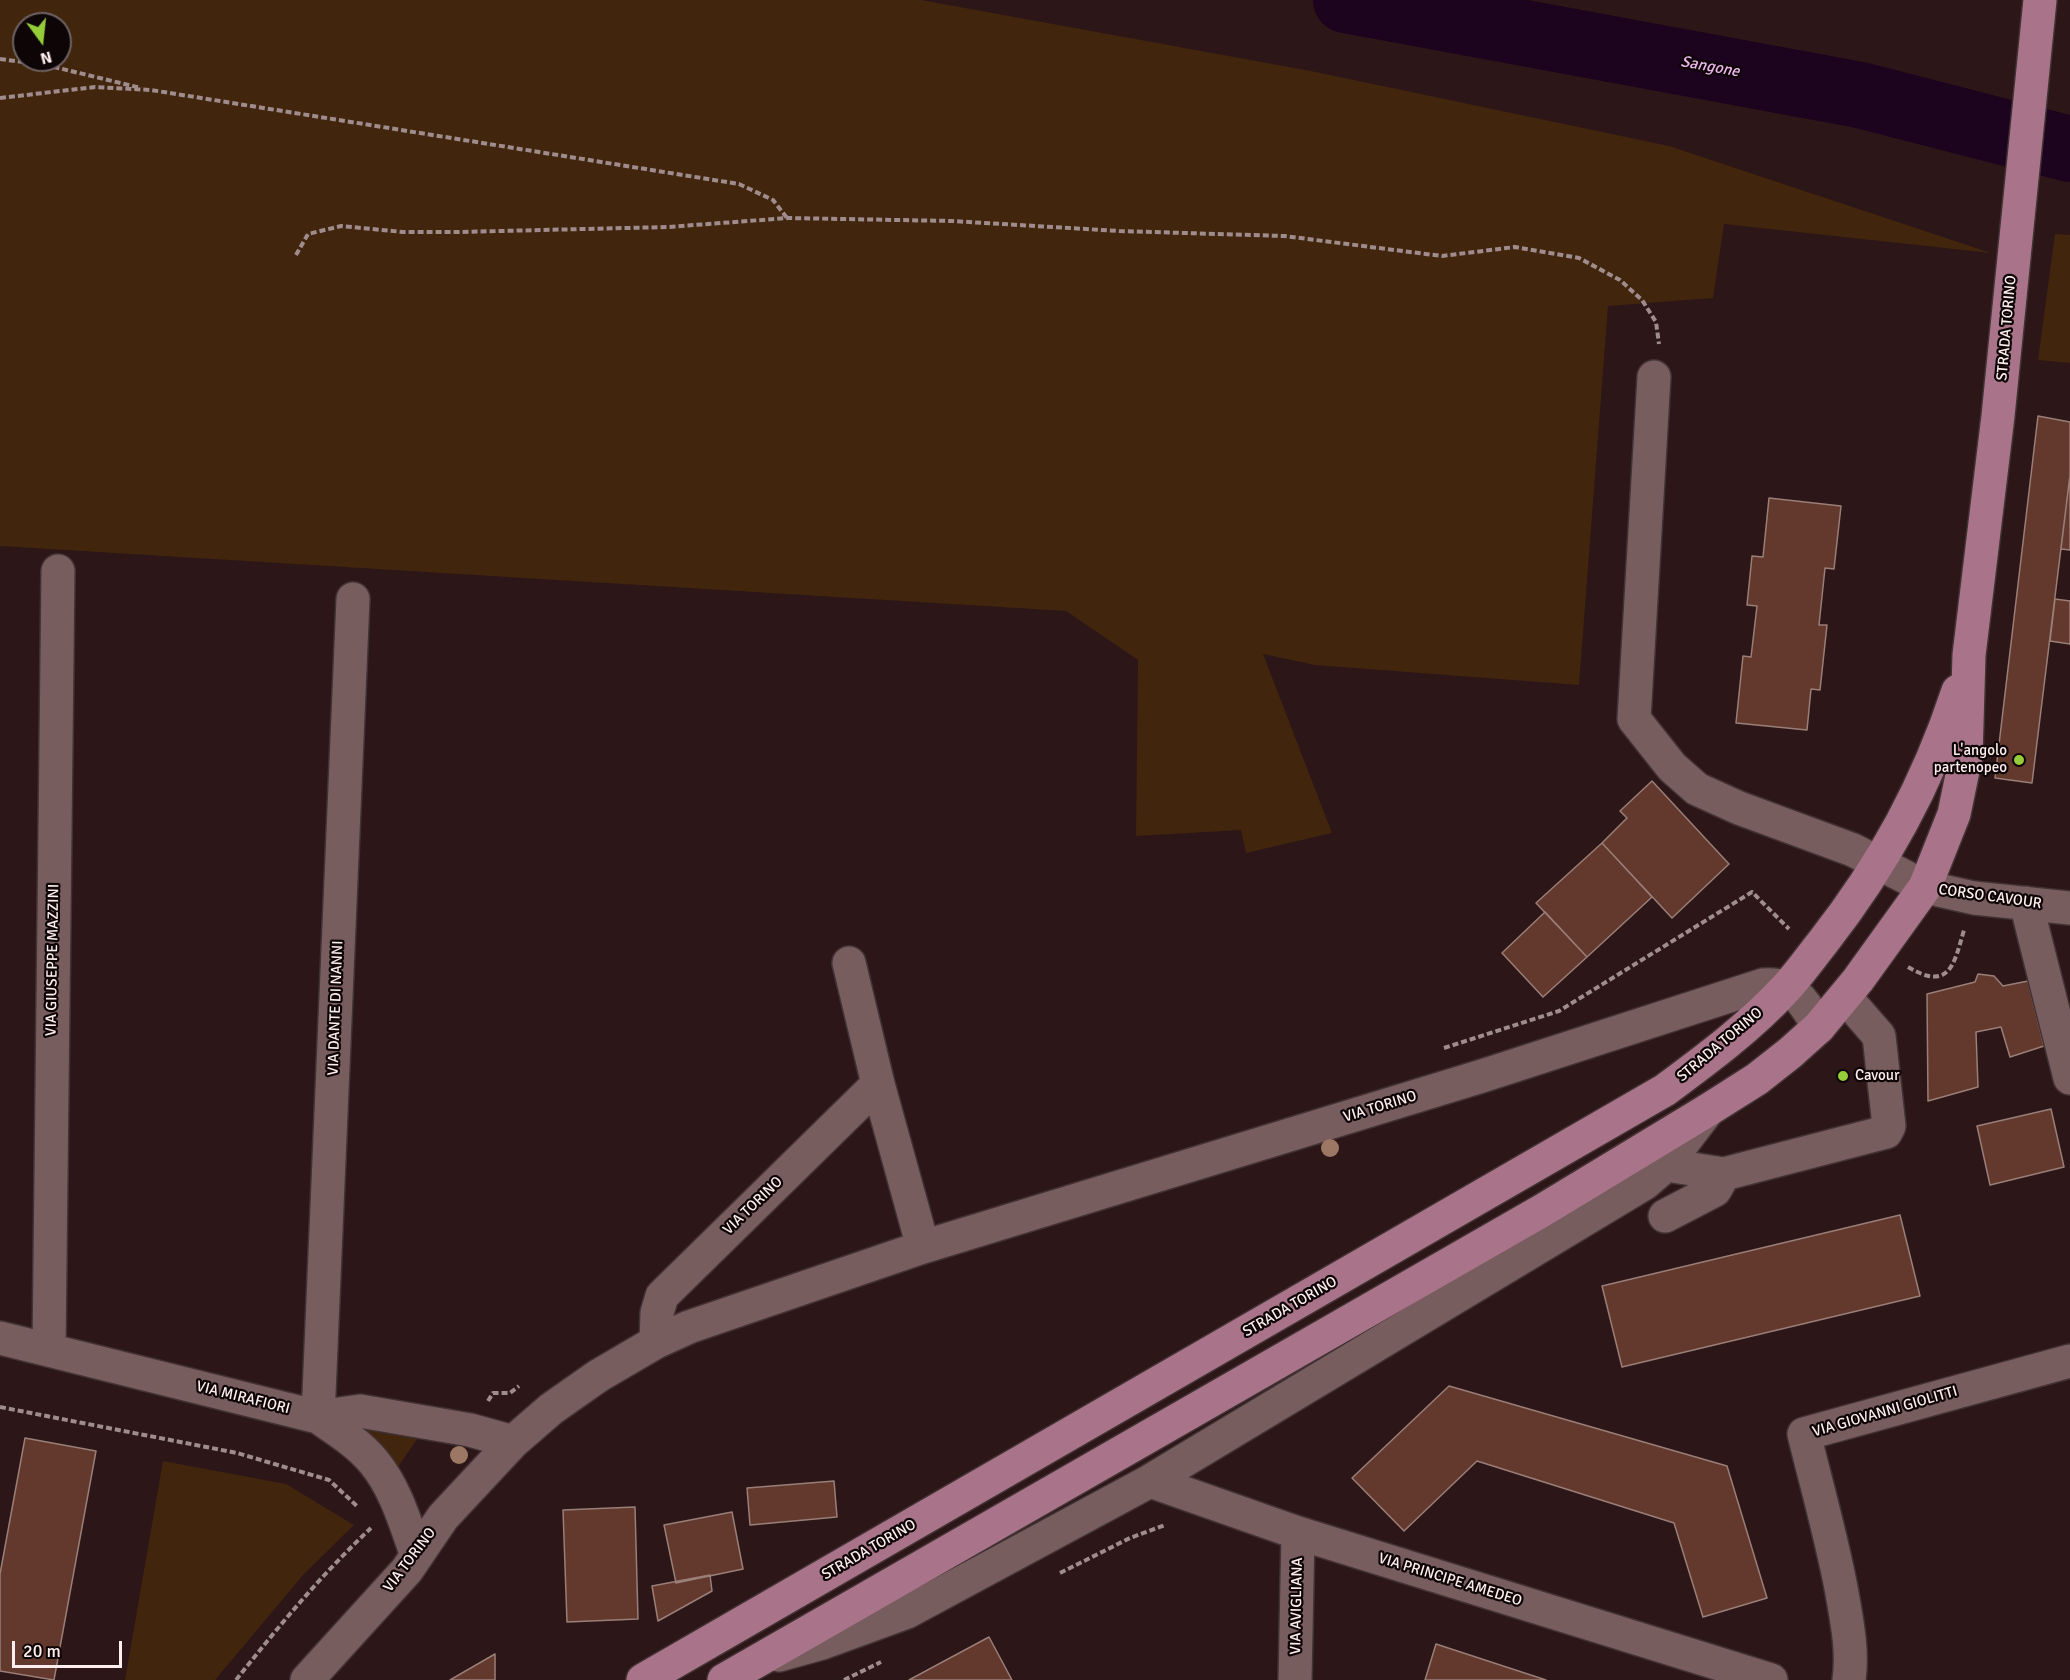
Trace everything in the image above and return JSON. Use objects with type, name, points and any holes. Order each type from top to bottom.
[{"type":"main road","name":"STRADA TORINO","points":[[724,1680],[1532,1216],[1708,1110],[1757,1079],[1790,1053],[1819,1027],[1845,997],[1925,887],[1954,814],[1966,756],[1969,655],[1998,416],[2040,0]]},
{"type":"main road","name":"STRADA TORINO","points":[[643,1680],[1665,1090],[1714,1055],[1786,988],[1840,920],[1879,863],[1909,810],[1941,741],[1969,655]]},
{"type":"street","points":[[1654,377],[1634,719],[1672,767],[1697,789],[1739,808],[1853,850],[1879,863]]},
{"type":"street","name":"VIA GIUSEPPE MAZZINI","points":[[49,1349],[58,571]]},
{"type":"street","name":"VIA DANTE DI NANNI","points":[[318,1417],[353,599]]},
{"type":"street","name":"CORSO CAVOUR","points":[[1879,863],[1925,887],[1974,898],[2070,908]]},
{"type":"street","points":[[2026,903],[2070,1078]]},
{"type":"street","points":[[849,963],[878,1084],[923,1247]]},
{"type":"street","name":"VIA TORINO","points":[[307,1680],[407,1570],[416,1553],[443,1517],[513,1442],[551,1409],[598,1376],[656,1342],[689,1327],[923,1247],[1482,1076],[1763,985],[1771,984],[1786,988]]},
{"type":"street","points":[[1786,988],[1800,997],[1819,1027]]},
{"type":"street","points":[[1665,1165],[1724,1174],[1886,1132],[1889,1126],[1879,1036],[1845,997]]},
{"type":"street","name":"VIA TORINO","points":[[656,1342],[657,1314],[662,1296],[878,1084]]},
{"type":"street","name":"STRADA TORINO","points":[[757,1661],[822,1643],[907,1612],[1150,1481],[1645,1183],[1665,1165],[1708,1110]]},
{"type":"street","points":[[1665,1216],[1715,1190],[1724,1174]]},
{"type":"street","name":"VIA MIRAFIORI","points":[[0,1338],[318,1417],[355,1444],[372,1460],[398,1503],[416,1553]]},
{"type":"street","name":"VIA GIOVANNI GIOLITTI","points":[[1849,1680],[1852,1659],[1846,1614],[1838,1571],[1804,1434],[2070,1361]]},
{"type":"street","points":[[318,1417],[360,1411],[470,1430],[513,1442]]},
{"type":"street","name":"VIA PRINCIPE AMEDEO","points":[[1150,1481],[1298,1533],[1758,1678]]},
{"type":"street","name":"VIA AVIGLIANA","points":[[1295,1680],[1298,1533]]},
{"type":"path","points":[[0,59],[45,64],[151,90],[739,184],[773,200],[788,218]]},
{"type":"path","points":[[0,98],[95,87],[151,90]]},
{"type":"path","points":[[296,255],[308,234],[341,226],[403,232],[459,232],[668,227],[788,218],[952,221],[1119,231],[1284,236],[1442,256],[1515,247],[1578,258],[1620,280],[1642,300],[1656,322],[1659,343],[1654,377]]},
{"type":"path","points":[[0,1407],[237,1453],[329,1480],[361,1509]]},
{"type":"path","points":[[1056,1575],[1141,1533],[1163,1525],[1175,1526]]},
{"type":"path","points":[[844,1680],[887,1659]]},
{"type":"shaded area","points":[[0,0],[921,0],[1311,71],[1669,146],[1991,253],[1724,224],[1713,298],[1608,306],[1579,685],[1315,665],[1263,654],[1332,833],[1246,853],[1241,830],[1136,836],[1138,660],[1066,611],[0,546]]},
{"type":"shaded area","points":[[2055,234],[2070,235],[2070,363],[2038,360]]},
{"type":"shaded area","points":[[339,1425],[417,1439],[394,1473]]},
{"type":"shaded area","points":[[163,1461],[286,1484],[354,1525],[304,1574],[215,1680],[125,1680]]},
{"type":"building","points":[[2038,416],[2070,422],[2070,475],[2032,783],[1995,778]]},
{"type":"building","points":[[2070,483],[2070,550],[2061,549]]},
{"type":"building","points":[[1769,498],[1841,506],[1834,569],[1825,568],[1819,625],[1827,625],[1820,690],[1811,689],[1807,730],[1736,723],[1743,656],[1751,657],[1757,606],[1747,605],[1752,556],[1763,557]]},
{"type":"building","points":[[2055,599],[2070,601],[2070,644],[2050,641]]},
{"type":"building","points":[[1652,781],[1729,864],[1672,918],[1602,843],[1627,818],[1620,811]]},
{"type":"building","points":[[1602,843],[1652,897],[1587,957],[1536,903]]},
{"type":"building","points":[[1545,912],[1587,957],[1543,997],[1502,953]]},
{"type":"building","points":[[1978,974],[1994,976],[2003,986],[2028,981],[2044,1046],[2010,1057],[2001,1027],[1976,1032],[1978,1087],[1928,1101],[1927,994],[1975,982]]},
{"type":"building","points":[[2051,1109],[2064,1167],[1990,1185],[1977,1126]]},
{"type":"building","points":[[1900,1215],[1920,1296],[1622,1367],[1602,1286]]},
{"type":"building","points":[[1449,1386],[1727,1466],[1767,1598],[1703,1617],[1674,1523],[1477,1461],[1404,1531],[1352,1478]]},
{"type":"building","points":[[25,1438],[96,1451],[54,1680],[0,1671],[0,1574]]},
{"type":"building","points":[[834,1481],[837,1517],[750,1525],[747,1488]]},
{"type":"building","points":[[635,1507],[638,1619],[567,1622],[563,1510]]},
{"type":"building","points":[[732,1512],[743,1569],[676,1583],[664,1525]]},
{"type":"building","points":[[710,1575],[712,1591],[658,1621],[652,1586]]},
{"type":"building","points":[[989,1637],[1012,1680],[909,1680]]},
{"type":"building","points":[[1436,1644],[1546,1680],[1425,1680]]},
{"type":"building","points":[[495,1654],[495,1680],[450,1680]]},
{"type":"waterway","name":"Sangone","points":[[1346,0],[1860,95],[2070,149]]},
{"type":"place","name":"L'angolo partenopeo","points":[[2019,760]]},
{"type":"place","name":"Cavour","points":[[1843,1076]]}]
